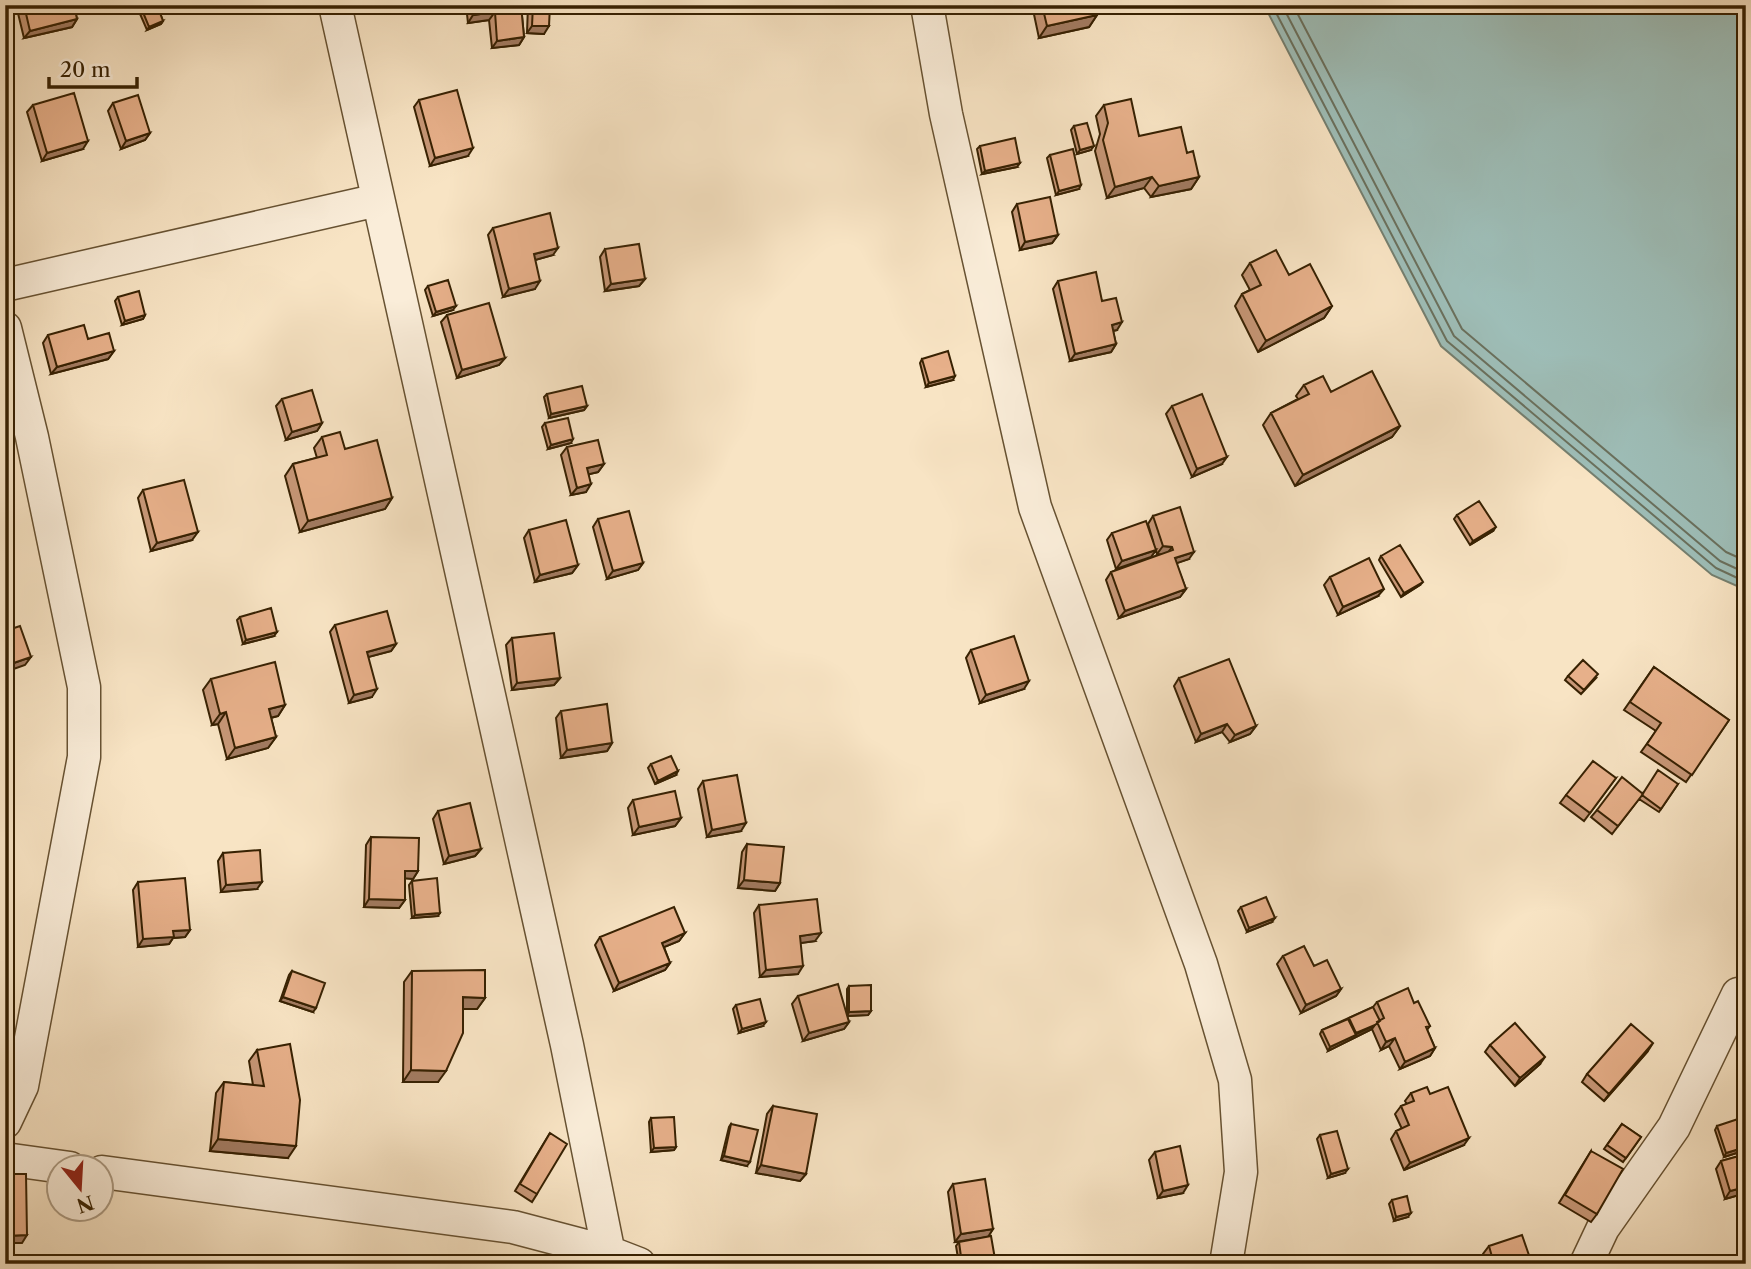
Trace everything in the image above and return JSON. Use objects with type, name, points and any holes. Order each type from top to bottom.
[{"type":"street","points":[[335,5],[568,1045],[610,1258]]},
{"type":"street","points":[[927,5],[946,114],[1035,507],[1202,964],[1235,1080],[1241,1172],[1226,1264]]},
{"type":"street","points":[[5,285],[378,200]]},
{"type":"street","points":[[5,328],[18,439],[84,687],[84,757],[22,1086],[5,1122]]},
{"type":"street","points":[[1586,1264],[1602,1228],[1674,1127],[1738,994]]},
{"type":"street","points":[[5,1159],[46,1164]]},
{"type":"street","points":[[116,1174],[513,1227],[610,1258],[639,1264]]},
{"type":"water","points":[[1264,5],[1746,5],[1746,590],[1712,575],[1441,346]]},
{"type":"building","points":[[24,5],[74,5],[77,19],[30,31]]},
{"type":"building","points":[[140,5],[157,5],[163,21],[149,27]]},
{"type":"building","points":[[472,5],[521,5],[524,37],[497,41],[495,12],[473,15]]},
{"type":"building","points":[[533,5],[550,5],[549,26],[532,26]]},
{"type":"building","points":[[1042,5],[1095,5],[1097,15],[1047,26]]},
{"type":"building","points":[[457,90],[473,148],[435,158],[419,100]]},
{"type":"building","points":[[74,93],[88,141],[47,153],[33,105]]},
{"type":"building","points":[[138,95],[150,133],[126,141],[113,103]]},
{"type":"building","points":[[1131,99],[1139,136],[1181,127],[1187,153],[1193,151],[1199,177],[1159,186],[1152,177],[1115,187],[1103,140],[1108,123],[1104,105]]},
{"type":"building","points":[[1087,123],[1094,146],[1080,150],[1074,126]]},
{"type":"building","points":[[1015,138],[1020,163],[985,171],[980,146]]},
{"type":"building","points":[[1073,149],[1081,185],[1059,191],[1050,155]]},
{"type":"building","points":[[1050,197],[1058,235],[1025,242],[1017,204]]},
{"type":"building","points":[[550,213],[558,248],[534,254],[540,281],[509,289],[493,228]]},
{"type":"building","points":[[639,244],[645,279],[611,284],[605,249]]},
{"type":"building","points":[[1276,250],[1289,275],[1310,264],[1332,306],[1266,341],[1242,294],[1261,285],[1250,263]]},
{"type":"building","points":[[1096,272],[1102,301],[1116,298],[1122,322],[1112,325],[1116,344],[1075,354],[1058,281]]},
{"type":"building","points":[[448,280],[456,306],[436,312],[428,286]]},
{"type":"building","points":[[139,291],[145,315],[125,321],[118,297]]},
{"type":"building","points":[[489,303],[505,358],[462,370],[447,315]]},
{"type":"building","points":[[84,325],[88,339],[109,333],[114,351],[57,367],[48,335]]},
{"type":"building","points":[[948,351],[955,376],[929,383],[922,359]]},
{"type":"building","points":[[1372,371],[1400,426],[1303,475],[1271,413],[1309,394],[1304,385],[1323,376],[1331,392]]},
{"type":"building","points":[[582,386],[587,406],[551,414],[547,394]]},
{"type":"building","points":[[312,390],[322,423],[292,432],[282,399]]},
{"type":"building","points":[[1202,394],[1227,457],[1197,469],[1172,406]]},
{"type":"building","points":[[568,418],[573,439],[551,445],[545,423]]},
{"type":"building","points":[[340,432],[345,449],[377,440],[392,498],[308,521],[293,464],[327,455],[322,437]]},
{"type":"building","points":[[598,440],[604,464],[587,468],[591,484],[577,488],[567,447]]},
{"type":"building","points":[[184,480],[198,532],[157,543],[143,490]]},
{"type":"building","points":[[1479,501],[1496,527],[1473,541],[1457,515]]},
{"type":"building","points":[[1180,507],[1194,552],[1175,558],[1186,589],[1125,611],[1111,572],[1173,550],[1172,547],[1163,546],[1153,516]]},
{"type":"building","points":[[629,511],[643,563],[613,571],[598,519]]},
{"type":"building","points":[[566,520],[578,565],[540,575],[529,530]]},
{"type":"building","points":[[1146,521],[1156,550],[1122,561],[1112,533]]},
{"type":"building","points":[[1400,545],[1423,582],[1404,593],[1381,556]]},
{"type":"building","points":[[1369,558],[1384,589],[1343,607],[1330,577]]},
{"type":"building","points":[[271,608],[277,632],[246,640],[240,617]]},
{"type":"building","points":[[387,611],[396,644],[367,652],[377,689],[354,695],[335,625]]},
{"type":"building","points":[[20,626],[31,657],[5,666],[5,631]]},
{"type":"building","points":[[554,633],[560,678],[517,683],[512,638]]},
{"type":"building","points":[[1014,636],[1029,681],[986,695],[971,650]]},
{"type":"building","points":[[1229,659],[1256,726],[1235,735],[1227,724],[1201,734],[1179,678]]},
{"type":"building","points":[[1583,660],[1598,674],[1584,690],[1568,676]]},
{"type":"building","points":[[275,662],[285,705],[269,709],[276,737],[235,748],[226,712],[220,714],[211,679]]},
{"type":"building","points":[[1654,667],[1729,720],[1692,775],[1647,744],[1661,723],[1630,702]]},
{"type":"building","points":[[607,704],[612,743],[567,750],[561,711]]},
{"type":"building","points":[[671,756],[678,771],[658,781],[651,764]]},
{"type":"building","points":[[1593,761],[1616,778],[1590,813],[1566,795]]},
{"type":"building","points":[[1658,770],[1678,784],[1661,809],[1642,795]]},
{"type":"building","points":[[737,775],[746,823],[712,830],[703,781]]},
{"type":"building","points":[[1622,777],[1643,794],[1618,826],[1597,810]]},
{"type":"building","points":[[675,791],[681,818],[639,827],[633,800]]},
{"type":"building","points":[[470,803],[481,849],[449,856],[438,811]]},
{"type":"building","points":[[371,837],[419,838],[418,871],[405,871],[405,900],[369,899]]},
{"type":"building","points":[[747,844],[784,847],[780,883],[744,880]]},
{"type":"building","points":[[260,850],[262,882],[226,885],[223,853]]},
{"type":"building","points":[[185,878],[190,930],[173,931],[174,937],[143,939],[138,882]]},
{"type":"building","points":[[437,878],[440,913],[415,915],[412,881]]},
{"type":"building","points":[[1266,897],[1275,918],[1249,928],[1241,907]]},
{"type":"building","points":[[817,899],[821,933],[800,936],[803,966],[766,970],[759,905]]},
{"type":"building","points":[[674,907],[685,933],[662,943],[670,963],[619,983],[600,937]]},
{"type":"building","points":[[1304,946],[1314,966],[1327,960],[1341,989],[1306,1005],[1283,956]]},
{"type":"building","points":[[485,970],[485,998],[463,997],[463,1033],[446,1071],[411,1070],[412,971]]},
{"type":"building","points":[[292,971],[325,983],[316,1008],[283,997]]},
{"type":"building","points":[[838,984],[849,1022],[809,1033],[798,996]]},
{"type":"building","points":[[871,985],[871,1011],[849,1012],[849,986]]},
{"type":"building","points":[[1408,988],[1414,1003],[1418,1001],[1430,1026],[1426,1027],[1435,1048],[1405,1062],[1395,1038],[1386,1042],[1377,1022],[1384,1018],[1377,1002]]},
{"type":"building","points":[[760,999],[766,1022],[742,1029],[736,1005]]},
{"type":"building","points":[[1373,1007],[1380,1021],[1356,1033],[1349,1018]]},
{"type":"building","points":[[1348,1019],[1356,1035],[1330,1047],[1322,1030]]},
{"type":"building","points":[[1515,1023],[1545,1057],[1520,1078],[1490,1045]]},
{"type":"building","points":[[1631,1024],[1653,1043],[1609,1094],[1587,1074]]},
{"type":"building","points":[[290,1044],[300,1100],[296,1146],[218,1139],[224,1082],[264,1086],[257,1050]]},
{"type":"building","points":[[1427,1087],[1430,1094],[1448,1087],[1469,1138],[1410,1163],[1396,1131],[1409,1125],[1401,1106],[1414,1101],[1411,1093]]},
{"type":"building","points":[[773,1106],[817,1114],[806,1174],[761,1165]]},
{"type":"building","points":[[674,1117],[676,1147],[654,1148],[651,1118]]},
{"type":"building","points":[[1744,1117],[1746,1147],[1726,1153],[1717,1126]]},
{"type":"building","points":[[731,1124],[758,1130],[750,1162],[724,1156]]},
{"type":"building","points":[[1622,1124],[1641,1137],[1626,1158],[1607,1145]]},
{"type":"building","points":[[1337,1131],[1348,1169],[1331,1174],[1320,1135]]},
{"type":"building","points":[[550,1133],[567,1144],[537,1194],[520,1184]]},
{"type":"building","points":[[1180,1146],[1188,1185],[1163,1191],[1155,1152]]},
{"type":"building","points":[[1591,1151],[1623,1169],[1597,1214],[1565,1195]]},
{"type":"building","points":[[1746,1154],[1746,1187],[1730,1191],[1721,1161]]},
{"type":"building","points":[[5,1174],[26,1174],[27,1235],[5,1236]]},
{"type":"building","points":[[985,1179],[993,1229],[961,1234],[953,1184]]},
{"type":"building","points":[[1407,1196],[1411,1213],[1396,1217],[1392,1200]]},
{"type":"building","points":[[1522,1235],[1532,1264],[1494,1264],[1489,1246]]},
{"type":"building","points":[[991,1236],[995,1259],[962,1264],[959,1242]]},
{"type":"building","points":[[116,1257],[116,1264],[71,1264],[71,1260]]},
{"type":"building","points":[[1447,1257],[1449,1264],[1418,1264]]}]
